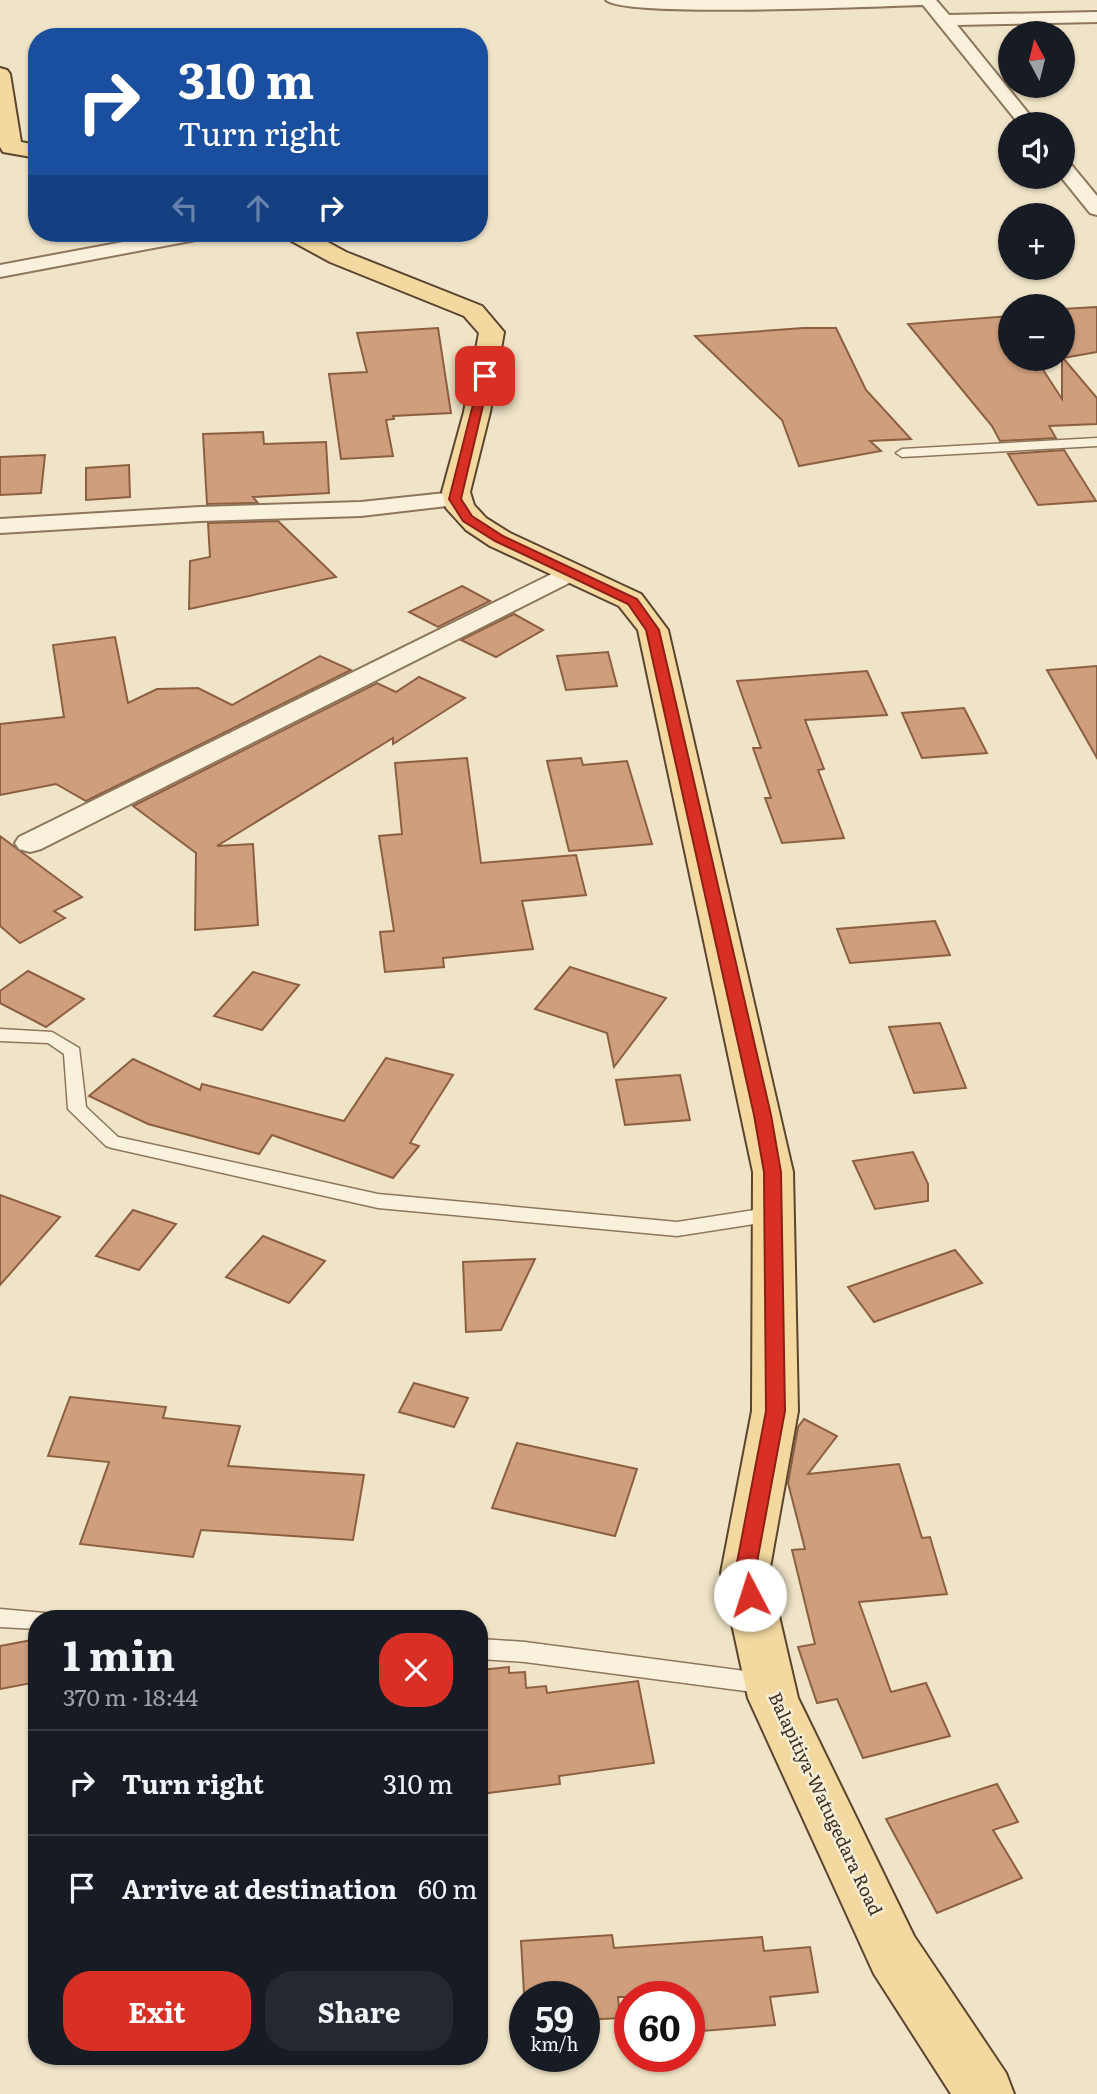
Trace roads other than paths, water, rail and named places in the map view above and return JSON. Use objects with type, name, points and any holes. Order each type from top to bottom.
[{"type":"main road","points":[[0,74],[4,132],[11,147],[28,150]]},
{"type":"main road","points":[[310,242],[338,257],[473,312],[492,332],[477,412],[455,499]]},
{"type":"main road","name":"Balapitiya-Watugedara Road","points":[[455,499],[467,518],[499,538],[568,574],[633,602],[653,630],[773,1172],[775,1411],[745,1573],[773,1698],[894,1955],[985,2094]]},
{"type":"street","points":[[614,0],[661,5],[927,0],[1018,112]]},
{"type":"street","points":[[943,20],[1097,17]]},
{"type":"street","points":[[1075,182],[1097,209]]},
{"type":"street","points":[[0,271],[153,242]]},
{"type":"street","points":[[0,526],[200,514],[361,509],[455,499]]},
{"type":"street","points":[[30,843],[568,574]]},
{"type":"lane","points":[[902,453],[1097,442]]},
{"type":"lane","points":[[0,1035],[52,1038],[73,1052],[77,1109],[113,1142],[378,1201],[677,1229],[773,1214]]},
{"type":"lane","points":[[0,1618],[28,1620]]},
{"type":"lane","points":[[488,1650],[770,1684]]}]
